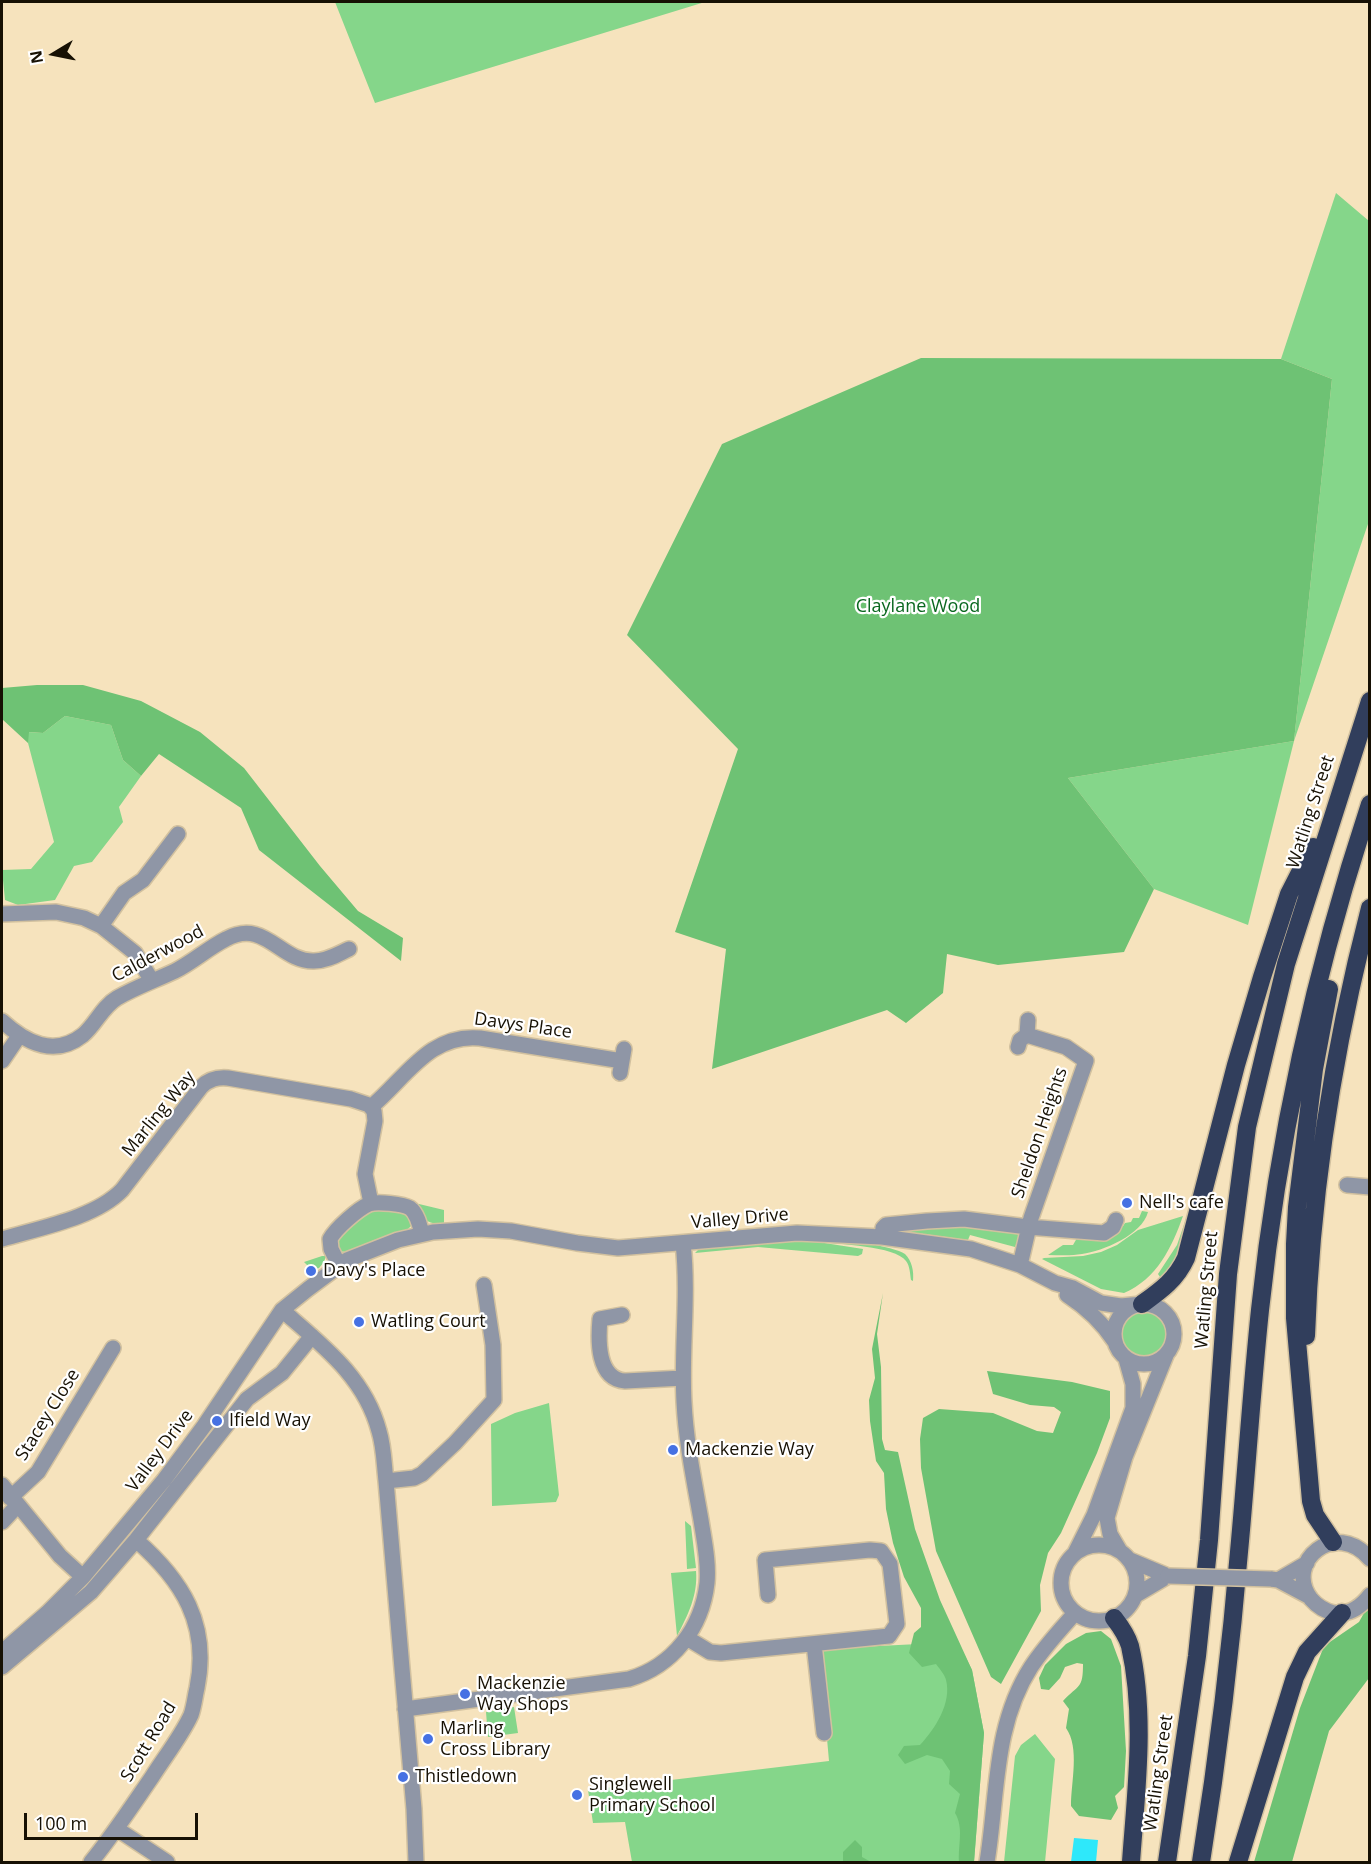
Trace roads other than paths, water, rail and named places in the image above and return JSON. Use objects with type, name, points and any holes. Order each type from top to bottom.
[{"type":"highway","name":"Watling Street","points":[[1167,1863],[1197,1656],[1209,1540],[1228,1274],[1247,1127],[1286,964],[1370,701]]},
{"type":"highway","points":[[1201,1863],[1231,1632],[1260,1309],[1269,1236],[1294,1086],[1353,854],[1370,804]]},
{"type":"highway","points":[[1142,1304],[1167,1286],[1178,1273],[1185,1258],[1236,1065],[1289,894],[1333,812]]},
{"type":"highway","points":[[1339,1542],[1315,1515],[1311,1500],[1294,1305],[1297,1208],[1314,1069],[1353,854]]},
{"type":"highway","points":[[1304,1412],[1310,1242],[1316,1184],[1333,1073],[1356,960],[1370,908]]},
{"type":"highway","points":[[1238,1863],[1295,1677],[1307,1652],[1342,1613]]},
{"type":"highway","points":[[1114,1618],[1130,1645],[1136,1695],[1138,1750],[1131,1863]]},
{"type":"street","points":[[101,926],[124,893],[143,880],[178,834]]},
{"type":"street","points":[[2,914],[56,912],[84,918],[101,926],[135,953],[152,981]]},
{"type":"street","name":"Calderwood","points":[[2,1021],[19,1036],[45,1047],[71,1042],[84,1035],[105,1007],[116,999],[176,971],[226,939],[238,935],[262,936],[292,955],[310,961],[327,959],[349,950]]},
{"type":"street","name":"Sheldon Heights","points":[[1024,1034],[1066,1047],[1086,1061],[1028,1227]]},
{"type":"street","points":[[2,1061],[19,1036]]},
{"type":"street","name":"Davys Place","points":[[371,1107],[427,1052],[440,1044],[457,1039],[480,1038],[622,1061]]},
{"type":"street","name":"Marling Way","points":[[2,1239],[88,1212],[110,1201],[122,1190],[201,1087],[212,1079],[228,1078],[336,1096],[362,1101],[371,1107]]},
{"type":"street","points":[[371,1107],[375,1121],[365,1174],[371,1203]]},
{"type":"street","points":[[1347,1185],[1370,1187]]},
{"type":"street","points":[[339,1265],[331,1249],[330,1239],[339,1228],[371,1203],[386,1203],[410,1208],[422,1234]]},
{"type":"street","points":[[882,1237],[883,1228],[886,1225],[974,1220],[1028,1227],[1070,1237],[1104,1233],[1113,1227],[1116,1220]]},
{"type":"street","points":[[1020,1265],[1028,1227]]},
{"type":"street","name":"Valley Drive","points":[[2,1652],[47,1613],[83,1577],[171,1471],[282,1310],[339,1265],[385,1244],[422,1234],[484,1229],[516,1232],[577,1244],[631,1248],[797,1233],[882,1237],[971,1249],[1020,1265],[1106,1304],[1121,1306],[1142,1304]]},
{"type":"street","points":[[405,1709],[629,1679],[646,1673],[666,1661],[687,1638],[701,1612],[707,1569],[688,1447],[683,1378],[686,1294],[683,1243]]},
{"type":"street","name":"Valley Drive","points":[[1055,1282],[1063,1293],[1083,1306],[1103,1325],[1115,1342]]},
{"type":"street","points":[[386,1481],[414,1478],[422,1474],[455,1443],[494,1400],[493,1345],[484,1285]]},
{"type":"street","points":[[1167,1353],[1148,1364],[1135,1363],[1126,1359],[1115,1342],[1114,1330],[1120,1316],[1128,1309],[1142,1304],[1158,1308],[1170,1319],[1174,1335],[1167,1353],[1125,1457],[1107,1518],[1110,1534],[1125,1555],[1136,1571],[1138,1583],[1136,1595],[1124,1613],[1114,1618],[1094,1621],[1075,1613],[1067,1605],[1062,1594],[1061,1583],[1062,1572],[1067,1561],[1075,1553],[1097,1544],[1109,1546],[1125,1555],[1168,1576],[1274,1579],[1308,1596],[1323,1609],[1342,1613],[1354,1610],[1370,1595]]},
{"type":"street","points":[[282,1310],[350,1374],[368,1402],[380,1435],[386,1481],[414,1809],[416,1863]]},
{"type":"street","points":[[622,1315],[603,1317],[599,1321],[602,1358],[605,1369],[611,1377],[625,1382],[683,1378]]},
{"type":"street","points":[[2,1667],[91,1592],[136,1540],[247,1399],[282,1373],[312,1336]]},
{"type":"street","name":"Stacey Close","points":[[2,1522],[10,1496],[38,1472],[113,1348]]},
{"type":"street","points":[[1075,1553],[1094,1515],[1133,1408],[1133,1384],[1126,1359]]},
{"type":"street","points":[[10,1496],[60,1556],[83,1577]]},
{"type":"street","points":[[1308,1596],[1304,1585],[1304,1574],[1306,1563],[1312,1553],[1321,1546],[1370,1538]]},
{"type":"street","name":"Scott Road","points":[[91,1863],[117,1828],[191,1714],[200,1673],[198,1637],[190,1605],[176,1581],[160,1562],[136,1540]]},
{"type":"street","points":[[1339,1542],[1354,1545],[1370,1559]]},
{"type":"street","points":[[687,1638],[710,1652],[721,1653],[889,1636],[897,1624],[890,1564],[881,1551],[870,1550],[765,1560],[768,1595]]},
{"type":"street","points":[[1274,1579],[1306,1563]]},
{"type":"street","points":[[1136,1595],[1168,1576]]},
{"type":"street","points":[[987,1863],[998,1765],[1009,1713],[1031,1667],[1075,1613]]},
{"type":"street","points":[[814,1644],[824,1733]]},
{"type":"street","points":[[117,1828],[167,1863]]},
{"type":"water","points":[[1074,1838],[1098,1840],[1096,1862],[1071,1862]]},
{"type":"place","name":"Nell's cafe","points":[[1127,1203]]},
{"type":"place","name":"Davy's Place","points":[[311,1271]]},
{"type":"place","name":"Watling Court","points":[[359,1322]]},
{"type":"place","name":"Ifield Way","points":[[217,1421]]},
{"type":"place","name":"Mackenzie Way","points":[[673,1450]]},
{"type":"place","name":"Mackenzie Way Shops","points":[[465,1694]]},
{"type":"place","name":"Marling Cross Library","points":[[428,1739]]},
{"type":"place","name":"Thistledown","points":[[403,1777]]},
{"type":"place","name":"Singlewell Primary School","points":[[577,1795]]},
{"type":"park label","name":"Claylane Wood","points":[[918,607]]}]
